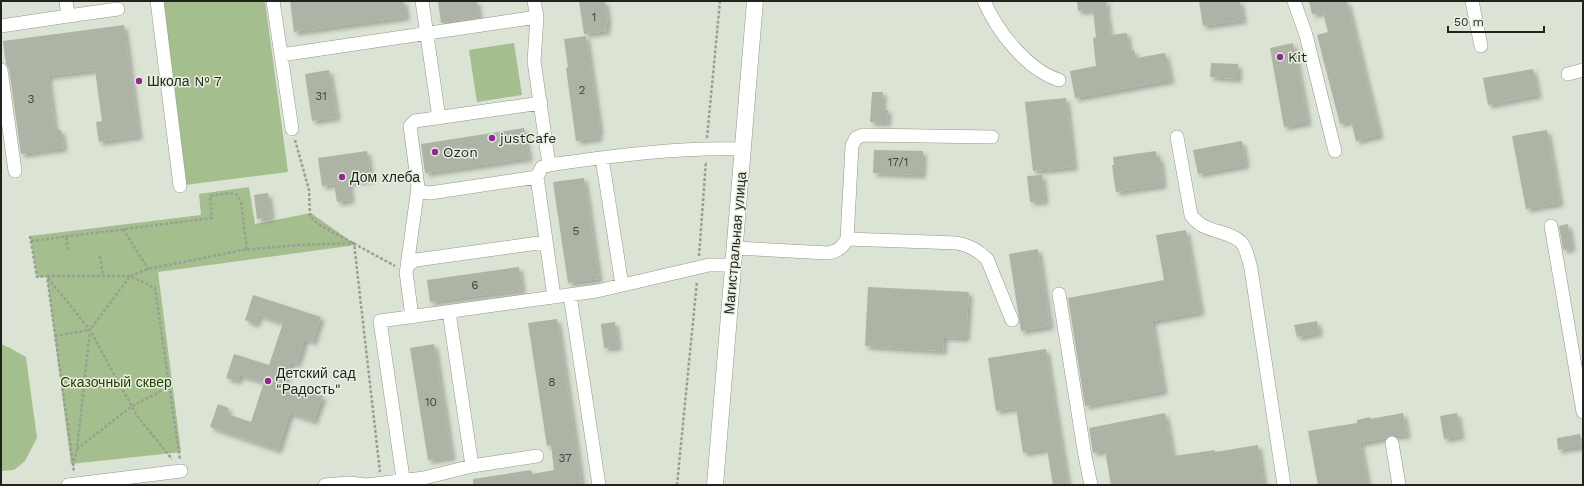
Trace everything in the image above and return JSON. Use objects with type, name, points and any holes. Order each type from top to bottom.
[{"type":"main road","name":"Магистральная улица","points":[[715,485],[755,1]]},
{"type":"street","points":[[66,1],[68,16]]},
{"type":"street","points":[[157,1],[180,186]]},
{"type":"street","points":[[273,1],[292,129]]},
{"type":"street","points":[[422,1],[439,118]]},
{"type":"street","points":[[534,1],[537,17],[534,61],[549,165]]},
{"type":"street","points":[[984,1],[990,15],[1006,37],[1029,63],[1041,72],[1059,80]]},
{"type":"street","points":[[1294,1],[1306,35],[1335,151]]},
{"type":"street","points":[[1472,1],[1481,46]]},
{"type":"street","points":[[1,26],[118,9]]},
{"type":"street","points":[[281,55],[537,17]]},
{"type":"street","points":[[1,70],[15,171]]},
{"type":"street","points":[[1568,74],[1583,70]]},
{"type":"street","points":[[412,317],[407,270],[418,187],[410,126],[416,121],[541,103]]},
{"type":"street","points":[[735,248],[828,253],[843,248],[847,239],[852,146],[856,138],[862,135],[992,137]]},
{"type":"street","points":[[1177,136],[1191,215],[1196,222],[1203,226],[1231,237],[1241,243],[1247,254],[1251,269],[1284,485]]},
{"type":"street","points":[[554,297],[537,177],[542,167],[602,158],[706,149],[743,149]]},
{"type":"street","points":[[602,158],[622,284]]},
{"type":"street","points":[[418,187],[421,192],[430,194],[537,177]]},
{"type":"street","points":[[1551,226],[1583,412]]},
{"type":"street","points":[[847,239],[957,243],[968,246],[980,252],[986,259],[1012,320]]},
{"type":"street","points":[[407,270],[410,262],[416,260],[546,242]]},
{"type":"street","points":[[404,483],[380,321],[597,291],[698,267],[709,265],[733,265]]},
{"type":"street","points":[[1058,294],[1091,485]]},
{"type":"street","points":[[570,295],[599,485]]},
{"type":"street","points":[[448,312],[472,466]]},
{"type":"street","points":[[1392,443],[1399,485]]},
{"type":"street","points":[[325,485],[349,483],[367,485],[404,483],[472,466],[537,456]]},
{"type":"street","points":[[72,485],[181,471]]},
{"type":"path","points":[[677,485],[698,267],[706,149],[720,1]]},
{"type":"path","points":[[292,129],[309,190],[310,216],[318,224],[407,270]]},
{"type":"path","points":[[31,241],[212,218],[210,196],[228,193],[237,195],[241,202],[247,250]]},
{"type":"path","points":[[123,229],[148,269]]},
{"type":"path","points":[[30,236],[37,277],[130,276],[148,269],[247,250],[298,245],[354,243]]},
{"type":"path","points":[[66,237],[68,252]]},
{"type":"path","points":[[354,243],[380,472]]},
{"type":"path","points":[[100,256],[103,276]]},
{"type":"path","points":[[47,276],[90,330],[137,416],[181,471]]},
{"type":"path","points":[[47,276],[73,466]]},
{"type":"path","points":[[72,485],[90,330],[130,276]]},
{"type":"path","points":[[130,276],[156,288],[181,471]]},
{"type":"path","points":[[55,336],[90,330]]},
{"type":"path","points":[[77,449],[132,406],[169,387]]},
{"type":"green space","points":[[161,1],[265,1],[288,172],[185,185]]},
{"type":"green space","points":[[514,43],[522,95],[477,102],[469,50]]},
{"type":"green space","name":"Сказочный сквер","points":[[249,187],[255,224],[311,213],[356,245],[158,272],[181,452],[71,464],[47,277],[37,277],[30,236],[201,215],[199,194]]},
{"type":"green space","points":[[1,344],[26,357],[37,438],[25,461],[14,470],[1,471]]},
{"type":"building","points":[[290,1],[404,1],[406,17],[294,32]]},
{"type":"building","points":[[438,1],[477,1],[479,18],[441,23]]},
{"type":"building","points":[[579,1],[605,1],[608,24],[606,24],[607,31],[584,34]]},
{"type":"building","points":[[1077,1],[1107,1],[1106,9],[1110,35],[1127,33],[1129,51],[1134,50],[1136,58],[1165,53],[1171,80],[1075,98],[1070,71],[1096,66],[1093,38],[1096,37],[1093,10],[1078,11]]},
{"type":"building","points":[[1199,1],[1240,1],[1243,20],[1203,26]]},
{"type":"building","points":[[1309,1],[1347,1],[1380,135],[1356,141],[1351,121],[1340,124],[1317,35],[1328,32],[1323,12],[1312,14]]},
{"type":"building","points":[[124,25],[139,136],[99,142],[96,122],[102,121],[95,70],[48,76],[55,130],[61,130],[64,148],[21,154],[9,69],[6,64],[3,41]]},
{"type":"building","points":[[586,36],[600,131],[598,131],[599,138],[576,141],[566,68],[568,67],[564,39]]},
{"type":"building","points":[[1293,43],[1308,122],[1284,127],[1270,48]]},
{"type":"building","points":[[1211,63],[1238,64],[1238,79],[1210,77]]},
{"type":"building","points":[[1533,69],[1538,95],[1488,105],[1483,78]]},
{"type":"building","points":[[329,70],[337,117],[312,121],[305,74]]},
{"type":"building","points":[[872,92],[883,92],[882,109],[888,110],[887,123],[870,122]]},
{"type":"building","points":[[1066,98],[1074,167],[1033,171],[1025,102]]},
{"type":"building","points":[[524,128],[529,158],[425,173],[421,144]]},
{"type":"building","points":[[1547,130],[1560,203],[1526,209],[1512,136]]},
{"type":"building","points":[[1242,141],[1246,165],[1198,174],[1193,150]]},
{"type":"building","points":[[874,150],[923,151],[922,175],[873,173]]},
{"type":"building","points":[[367,151],[371,179],[349,182],[351,200],[337,202],[334,184],[322,186],[318,158]]},
{"type":"building","points":[[1156,151],[1157,158],[1160,158],[1163,185],[1116,192],[1112,165],[1114,165],[1113,157]]},
{"type":"building","points":[[1042,175],[1045,201],[1030,202],[1027,176]]},
{"type":"building","points":[[584,178],[599,279],[568,283],[553,182]]},
{"type":"building","points":[[268,193],[271,217],[257,219],[254,195]]},
{"type":"building","points":[[1568,224],[1572,248],[1563,250],[1559,226]]},
{"type":"building","points":[[1186,230],[1201,312],[1152,321],[1164,391],[1085,406],[1068,298],[1164,280],[1156,235]]},
{"type":"building","points":[[1038,249],[1050,326],[1021,331],[1009,254]]},
{"type":"building","points":[[519,267],[522,290],[430,302],[427,280]]},
{"type":"building","points":[[868,287],[969,292],[966,338],[944,337],[943,351],[865,346]]},
{"type":"building","points":[[253,295],[321,317],[313,342],[305,339],[297,364],[291,362],[284,383],[323,396],[314,421],[290,413],[278,450],[210,427],[218,404],[229,408],[227,414],[251,422],[264,382],[240,375],[238,381],[226,378],[234,354],[269,365],[283,323],[259,315],[256,324],[245,320]]},
{"type":"building","points":[[557,319],[582,485],[473,485],[473,479],[531,470],[532,474],[554,470],[551,445],[547,446],[528,323]]},
{"type":"building","points":[[1317,321],[1319,333],[1297,337],[1294,325]]},
{"type":"building","points":[[615,322],[618,347],[604,348],[601,324]]},
{"type":"building","points":[[434,344],[452,457],[428,460],[410,348]]},
{"type":"building","points":[[1046,349],[1068,485],[1053,485],[1047,449],[1023,453],[1016,408],[996,411],[988,358]]},
{"type":"building","points":[[1165,413],[1173,456],[1215,450],[1215,452],[1258,445],[1264,485],[1111,485],[1105,450],[1093,453],[1089,428]]},
{"type":"building","points":[[1403,413],[1407,435],[1390,435],[1386,438],[1360,443],[1368,485],[1318,485],[1308,431],[1357,423],[1357,420],[1370,417],[1370,419]]},
{"type":"building","points":[[1457,413],[1461,436],[1444,439],[1440,416]]},
{"type":"building","points":[[1580,434],[1582,446],[1558,450],[1557,438]]},
{"type":"place","name":"Kit","points":[[1280,57]]},
{"type":"place","name":"Школа № 7","points":[[139,81]]},
{"type":"place","name":"justCafe","points":[[492,138]]},
{"type":"place","name":"Ozon","points":[[435,152]]},
{"type":"place","name":"Дом хлеба","points":[[342,177]]},
{"type":"place","name":"Детский сад \"Радость\"","points":[[268,381]]}]
